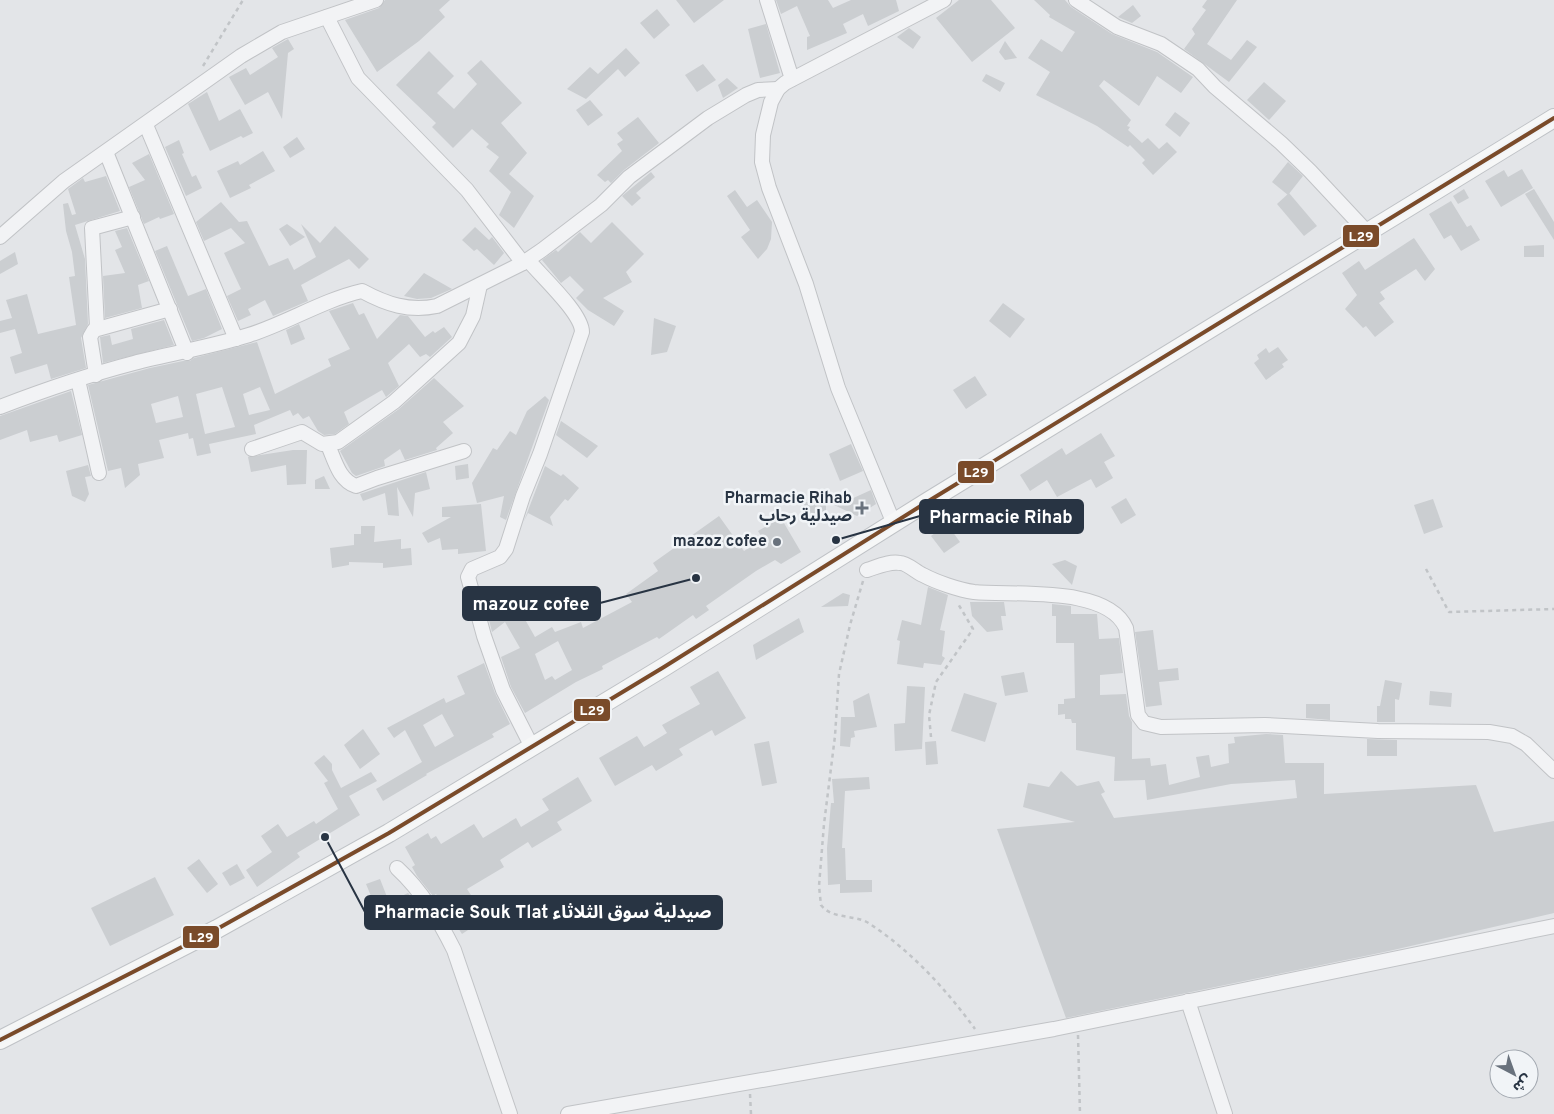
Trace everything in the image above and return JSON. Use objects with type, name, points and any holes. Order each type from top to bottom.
[{"type":"main road","points":[[0,1040],[217,929],[330,867],[532,747],[1554,118]]},
{"type":"street","points":[[0,237],[64,181],[264,42],[282,32],[376,0]]},
{"type":"street","points":[[767,0],[792,79]]},
{"type":"street","points":[[894,524],[838,388],[806,284],[764,171],[762,162],[763,135],[772,102],[778,89],[792,79],[944,0]]},
{"type":"street","points":[[1076,0],[1118,27],[1160,44],[1198,69],[1215,87],[1298,160],[1367,232]]},
{"type":"street","points":[[327,16],[358,78],[462,184],[525,262],[574,313],[582,325],[582,332],[540,454],[523,496],[506,550],[500,557],[472,569],[468,577],[482,630],[503,690],[532,747]]},
{"type":"street","points":[[0,407],[50,387],[134,363],[236,339],[302,315],[346,295],[362,291],[380,300],[404,308],[422,309],[437,306],[525,262],[601,205],[629,177],[708,118],[746,95],[758,90],[778,89]]},
{"type":"street","points":[[146,125],[236,339]]},
{"type":"street","points":[[106,152],[186,352]]},
{"type":"street","points":[[96,375],[90,337],[97,327],[92,228],[133,217]]},
{"type":"street","points":[[252,449],[302,432],[322,444],[338,442],[394,402],[460,343],[473,316],[480,285]]},
{"type":"street","points":[[97,327],[170,309]]},
{"type":"street","points":[[78,380],[99,473]]},
{"type":"street","points":[[328,444],[342,476],[346,481],[356,486],[464,451]]},
{"type":"street","points":[[867,570],[884,564],[901,562],[925,576],[972,592],[1075,597],[1114,612],[1122,618],[1126,628],[1138,715],[1144,723],[1161,728],[1265,725],[1378,731],[1489,732],[1512,736],[1526,744],[1554,771]]},
{"type":"street","points":[[397,868],[415,885],[441,925],[454,950],[510,1114]]},
{"type":"street","points":[[568,1114],[1078,1024],[1554,926]]},
{"type":"street","points":[[1188,1001],[1225,1114]]},
{"type":"path","points":[[199,72],[242,0]]},
{"type":"path","points":[[1426,569],[1449,612],[1554,609]]},
{"type":"path","points":[[867,570],[850,625],[839,674],[835,736],[823,833],[819,886],[822,905],[830,913],[868,922],[897,942],[956,1004],[983,1041]]},
{"type":"path","points":[[930,737],[929,715],[936,682],[973,629],[967,615],[954,599],[956,586]]},
{"type":"path","points":[[1078,1024],[1080,1114]]},
{"type":"path","points":[[750,1082],[751,1114]]},
{"type":"building","points":[[385,0],[450,0],[439,10],[445,17],[419,41],[377,72],[345,20],[379,8]]},
{"type":"building","points":[[676,0],[724,0],[694,23]]},
{"type":"building","points":[[776,0],[828,0],[833,8],[851,0],[896,0],[899,11],[868,26],[863,14],[843,24],[847,33],[807,50],[807,37],[810,36],[797,6],[781,14]]},
{"type":"building","points":[[959,0],[991,0],[1015,28],[972,62],[936,18]]},
{"type":"building","points":[[1034,0],[1065,0],[1071,7],[1112,34],[1157,52],[1193,77],[1181,93],[1157,76],[1139,106],[1104,80],[1099,86],[1131,120],[1127,126],[1130,127],[1128,130],[1142,143],[1148,138],[1159,149],[1167,142],[1177,152],[1153,175],[1142,163],[1145,160],[1130,145],[1128,147],[1097,126],[1036,95],[1050,72],[1028,58],[1041,39],[1062,52],[1075,32],[1049,17],[1050,15]]},
{"type":"building","points":[[1207,0],[1237,0],[1207,44],[1231,60],[1247,40],[1257,47],[1229,82],[1184,49],[1195,34],[1192,29],[1206,10],[1202,7]]},
{"type":"building","points":[[1133,5],[1141,16],[1132,23],[1118,17]]},
{"type":"building","points":[[657,9],[670,25],[654,39],[640,23]]},
{"type":"building","points":[[766,24],[780,73],[760,78],[748,29]]},
{"type":"building","points":[[909,28],[921,37],[913,49],[897,37]]},
{"type":"building","points":[[288,39],[294,49],[288,53],[282,119],[268,92],[245,105],[229,77],[246,68],[250,75],[278,57],[272,48]]},
{"type":"building","points":[[1005,41],[1017,58],[1005,60],[999,52]]},
{"type":"building","points":[[626,48],[640,63],[625,77],[618,69],[586,99],[567,89],[590,67],[598,74]]},
{"type":"building","points":[[429,51],[454,76],[437,93],[454,109],[477,84],[467,73],[481,60],[522,103],[501,123],[527,153],[509,174],[534,196],[514,228],[499,215],[511,192],[489,171],[499,157],[486,147],[489,144],[472,129],[453,148],[432,127],[436,123],[396,85]]},
{"type":"building","points":[[703,64],[716,80],[697,92],[685,75]]},
{"type":"building","points":[[986,74],[1005,83],[1000,92],[982,81]]},
{"type":"building","points":[[727,78],[738,88],[723,98],[718,85]]},
{"type":"building","points":[[1264,82],[1286,101],[1269,120],[1247,100]]},
{"type":"building","points":[[207,92],[219,121],[240,109],[253,133],[243,138],[241,136],[210,151],[188,104]]},
{"type":"building","points":[[590,100],[603,115],[588,126],[576,110]]},
{"type":"building","points":[[1175,112],[1190,123],[1180,137],[1165,125]]},
{"type":"building","points":[[638,117],[659,143],[624,170],[611,183],[608,180],[605,182],[597,175],[622,151],[617,144],[623,140],[617,133]]},
{"type":"building","points":[[297,137],[305,149],[290,158],[283,147]]},
{"type":"building","points":[[179,140],[184,153],[182,154],[192,177],[196,175],[202,188],[186,196],[165,147]]},
{"type":"building","points":[[263,151],[275,171],[249,185],[251,188],[230,198],[217,171],[238,161],[240,165]]},
{"type":"building","points":[[149,154],[174,214],[160,219],[159,217],[144,224],[129,187],[145,180],[132,163]]},
{"type":"building","points":[[1288,162],[1303,176],[1288,195],[1272,182]]},
{"type":"building","points":[[1522,169],[1533,188],[1501,207],[1485,181],[1504,170],[1508,177]]},
{"type":"building","points":[[651,172],[655,177],[636,193],[641,198],[632,206],[622,196]]},
{"type":"building","points":[[106,176],[120,211],[75,225],[85,259],[88,324],[81,338],[86,368],[51,379],[47,364],[15,374],[10,357],[22,353],[15,329],[0,333],[0,321],[12,318],[6,300],[27,294],[38,334],[76,325],[69,277],[75,276],[63,204],[68,203],[72,215],[76,214],[68,189],[83,178],[85,182]]},
{"type":"building","points":[[1464,189],[1469,198],[1458,204],[1453,196]]},
{"type":"building","points":[[1534,189],[1554,222],[1554,240],[1525,194]]},
{"type":"building","points":[[735,190],[747,207],[757,200],[772,222],[771,239],[767,249],[758,259],[741,237],[750,230],[727,196]]},
{"type":"building","points":[[1289,193],[1317,226],[1304,236],[1277,204]]},
{"type":"building","points":[[1451,201],[1467,227],[1471,225],[1480,240],[1461,251],[1451,235],[1444,239],[1429,214]]},
{"type":"building","points":[[221,202],[239,222],[247,221],[269,266],[288,258],[294,270],[316,257],[301,224],[320,243],[335,226],[369,259],[359,269],[349,259],[301,285],[308,301],[273,316],[265,300],[248,309],[251,315],[238,321],[227,296],[241,289],[224,253],[245,243],[231,228],[204,241],[196,222]]},
{"type":"building","points":[[612,222],[644,254],[626,272],[632,282],[603,298],[624,311],[614,326],[588,310],[576,298],[584,290],[570,276],[561,283],[542,260],[556,250],[558,252],[580,232],[591,243]]},
{"type":"building","points":[[287,224],[305,237],[290,246],[279,229]]},
{"type":"building","points":[[475,227],[489,240],[492,237],[504,253],[494,265],[477,249],[474,251],[462,240]]},
{"type":"building","points":[[127,228],[149,281],[138,285],[142,308],[105,318],[103,276],[125,273],[115,250],[122,247],[115,231]]},
{"type":"building","points":[[1414,238],[1435,269],[1425,281],[1416,269],[1380,292],[1385,299],[1379,303],[1394,322],[1375,337],[1366,326],[1363,328],[1345,309],[1357,295],[1342,273],[1359,261],[1365,270]]},
{"type":"building","points":[[1544,245],[1544,257],[1524,257],[1524,246]]},
{"type":"building","points":[[167,246],[188,296],[206,289],[222,329],[204,338],[192,341],[155,251]]},
{"type":"building","points":[[15,252],[18,264],[0,274],[0,261]]},
{"type":"building","points":[[424,273],[452,289],[431,298],[417,299],[404,296]]},
{"type":"building","points":[[353,303],[359,315],[364,313],[377,339],[400,315],[408,316],[425,337],[433,331],[435,333],[444,327],[452,337],[430,357],[426,354],[420,357],[409,344],[388,363],[399,386],[386,397],[382,390],[344,412],[349,424],[335,434],[324,435],[318,431],[309,416],[303,419],[298,413],[293,416],[290,410],[254,425],[256,434],[209,444],[211,453],[197,456],[193,438],[189,439],[188,433],[159,440],[164,458],[138,464],[140,475],[125,488],[121,468],[108,471],[88,385],[150,368],[190,361],[194,358],[257,342],[275,394],[331,366],[328,359],[350,349],[329,311]],"holes":[[[222,387],[235,427],[205,434],[196,394]],[[260,387],[270,410],[249,415],[243,394]],[[178,396],[183,417],[156,423],[151,404]]]},
{"type":"building","points":[[1003,303],[1025,319],[1010,338],[989,321]]},
{"type":"building","points":[[654,318],[676,326],[667,352],[651,355]]},
{"type":"building","points":[[164,320],[174,345],[103,363],[100,337],[110,335],[112,345],[133,339],[131,329]]},
{"type":"building","points":[[299,324],[305,339],[291,345],[286,330]]},
{"type":"building","points":[[1278,347],[1288,360],[1282,364],[1284,367],[1266,380],[1254,363],[1259,359],[1257,355],[1266,348],[1269,353]]},
{"type":"building","points":[[975,376],[987,395],[966,409],[953,390]]},
{"type":"building","points":[[434,378],[464,406],[443,422],[453,433],[436,448],[437,450],[405,460],[400,449],[384,460],[385,466],[356,476],[352,473],[340,451],[399,409]]},
{"type":"building","points":[[71,391],[82,435],[59,442],[57,435],[30,442],[27,430],[0,440],[0,416]]},
{"type":"building","points":[[545,396],[549,400],[506,520],[500,517],[504,496],[477,503],[472,483],[493,448],[497,450],[510,431],[516,435],[527,411]]},
{"type":"building","points":[[561,421],[598,446],[587,458],[556,435]]},
{"type":"building","points":[[1101,433],[1115,456],[1104,462],[1113,478],[1096,488],[1091,479],[1057,497],[1047,480],[1030,491],[1020,475],[1062,448],[1066,455]]},
{"type":"building","points":[[851,444],[863,471],[840,481],[829,454]]},
{"type":"building","points":[[293,450],[307,450],[306,484],[287,485],[286,465],[251,472],[248,457]]},
{"type":"building","points":[[468,464],[469,478],[456,480],[455,466]]},
{"type":"building","points":[[88,465],[91,476],[85,477],[89,494],[85,502],[72,496],[66,471]]},
{"type":"building","points":[[545,466],[561,476],[563,474],[579,488],[568,501],[565,499],[550,517],[553,526],[528,513],[524,521]]},
{"type":"building","points":[[426,472],[430,489],[415,493],[413,517],[397,487],[399,516],[388,515],[385,493],[363,501],[360,494]]},
{"type":"building","points":[[324,476],[330,489],[315,489],[315,480]]},
{"type":"building","points":[[871,490],[876,504],[857,516],[828,502],[850,502],[849,500]]},
{"type":"building","points":[[1126,498],[1136,515],[1121,524],[1111,507]]},
{"type":"building","points":[[1433,499],[1443,527],[1424,534],[1414,505]]},
{"type":"building","points":[[804,502],[826,502],[826,518],[803,518]]},
{"type":"building","points":[[481,504],[486,551],[458,554],[458,549],[442,550],[440,538],[428,543],[422,533],[451,517],[442,517],[442,507]]},
{"type":"building","points":[[719,516],[744,551],[763,539],[758,531],[781,518],[801,552],[781,564],[775,560],[756,571],[706,606],[709,610],[696,619],[693,615],[659,639],[657,637],[602,666],[603,669],[576,682],[525,713],[511,687],[501,657],[520,648],[505,622],[492,632],[488,616],[501,607],[506,614],[518,607],[535,637],[552,627],[555,632],[581,622],[583,628],[632,602],[626,594],[658,571],[653,563]],"holes":[[[558,641],[572,670],[555,680],[552,676],[545,680],[535,654]]]},
{"type":"building","points":[[947,524],[960,542],[944,553],[931,536]]},
{"type":"building","points":[[361,526],[375,526],[374,542],[401,539],[401,549],[411,548],[412,565],[383,568],[383,563],[349,562],[349,565],[332,568],[330,548],[354,545],[354,534],[361,534]]},
{"type":"building","points":[[1065,560],[1077,566],[1072,585],[1052,564]]},
{"type":"building","points":[[928,587],[948,595],[940,630],[945,631],[942,656],[945,658],[941,665],[924,663],[923,668],[897,664],[900,641],[897,640],[902,620],[921,625]]},
{"type":"building","points":[[843,593],[850,595],[848,606],[821,607]]},
{"type":"building","points":[[970,602],[1004,602],[1006,616],[1001,616],[1003,630],[987,632],[972,616]]},
{"type":"building","points":[[1052,604],[1071,606],[1071,614],[1097,614],[1099,639],[1119,638],[1123,673],[1100,675],[1100,695],[1126,694],[1129,716],[1132,722],[1132,759],[1150,758],[1151,766],[1166,764],[1169,785],[1200,777],[1196,757],[1209,755],[1211,767],[1229,763],[1228,744],[1235,743],[1234,737],[1266,734],[1283,735],[1285,763],[1324,763],[1324,794],[1476,785],[1494,832],[1554,821],[1554,913],[1389,951],[1066,1018],[997,829],[1075,822],[1023,807],[1028,783],[1049,787],[1061,771],[1077,786],[1099,781],[1105,792],[1101,794],[1114,818],[1297,798],[1295,780],[1231,784],[1147,800],[1145,780],[1114,781],[1115,757],[1076,750],[1076,723],[1072,723],[1071,719],[1065,719],[1065,714],[1058,715],[1058,704],[1064,704],[1064,699],[1075,698],[1074,643],[1056,643],[1056,616],[1052,616]]},
{"type":"building","points":[[799,618],[804,632],[756,660],[753,645]]},
{"type":"building","points":[[1153,630],[1158,670],[1178,668],[1179,680],[1159,682],[1162,705],[1146,707],[1135,632]]},
{"type":"building","points":[[484,663],[495,693],[510,724],[492,734],[494,737],[426,774],[383,801],[376,789],[422,762],[405,730],[394,738],[387,728],[444,698],[446,703],[465,694],[457,676]],"holes":[[[442,714],[454,736],[435,747],[423,725]]]},
{"type":"building","points":[[718,671],[746,718],[715,736],[712,730],[679,749],[683,755],[656,771],[652,765],[615,786],[599,758],[637,736],[644,747],[667,733],[662,725],[700,704],[690,687]]},
{"type":"building","points":[[1024,672],[1028,692],[1005,696],[1001,676]]},
{"type":"building","points":[[1385,680],[1402,683],[1399,700],[1395,699],[1395,722],[1377,722],[1377,706],[1380,706]]},
{"type":"building","points":[[907,686],[925,687],[922,749],[895,751],[894,724],[905,723]]},
{"type":"building","points":[[1430,691],[1452,693],[1451,707],[1429,705]]},
{"type":"building","points":[[869,693],[877,727],[854,731],[855,737],[851,738],[850,747],[840,746],[841,717],[855,717],[853,701]]},
{"type":"building","points":[[964,693],[997,703],[985,742],[951,731]]},
{"type":"building","points":[[1306,704],[1330,704],[1330,720],[1306,718]]},
{"type":"building","points":[[363,729],[380,754],[360,769],[344,745]]},
{"type":"building","points":[[1367,739],[1397,740],[1397,756],[1367,756]]},
{"type":"building","points":[[769,741],[777,783],[762,786],[754,744]]},
{"type":"building","points":[[936,741],[938,764],[926,765],[925,742]]},
{"type":"building","points":[[324,755],[332,764],[332,770],[341,788],[371,772],[377,781],[349,796],[360,815],[297,853],[300,857],[257,887],[246,870],[272,852],[261,836],[278,824],[287,837],[314,821],[316,824],[338,809],[324,783],[328,781],[314,763]]},
{"type":"building","points":[[578,777],[592,801],[557,822],[562,830],[532,848],[528,842],[500,860],[504,867],[467,889],[486,918],[462,934],[436,894],[433,896],[417,876],[412,867],[415,865],[405,847],[428,833],[431,839],[436,836],[441,844],[474,824],[483,838],[516,818],[521,827],[549,810],[542,799]]},
{"type":"building","points":[[869,777],[870,789],[845,791],[842,848],[845,848],[846,880],[872,880],[872,892],[840,893],[840,884],[828,885],[827,848],[831,803],[834,803],[832,779]]},
{"type":"building","points":[[199,859],[218,884],[207,893],[187,868]]},
{"type":"building","points":[[237,864],[245,878],[230,886],[222,873]]},
{"type":"building","points":[[155,877],[174,915],[110,946],[91,908]]},
{"type":"building","points":[[380,879],[389,902],[408,893],[416,903],[414,904],[417,911],[397,919],[394,914],[381,920],[366,884]]},
{"type":"transit line","name":"L29","points":[[0,1040],[217,929],[389,833],[664,667],[927,502],[1554,118]]},
{"type":"place","name":"Pharmacie Rihab صيدلية رحاب","points":[[862,508]]},
{"type":"place","name":"Pharmacie Rihab","points":[[836,540]]},
{"type":"place","name":"mazoz cofee","points":[[777,542]]},
{"type":"place","name":"mazouz cofee","points":[[696,578]]},
{"type":"place","name":"Pharmacie Souk Tlat صيدلية سوق الثلاثاء","points":[[325,837]]}]
